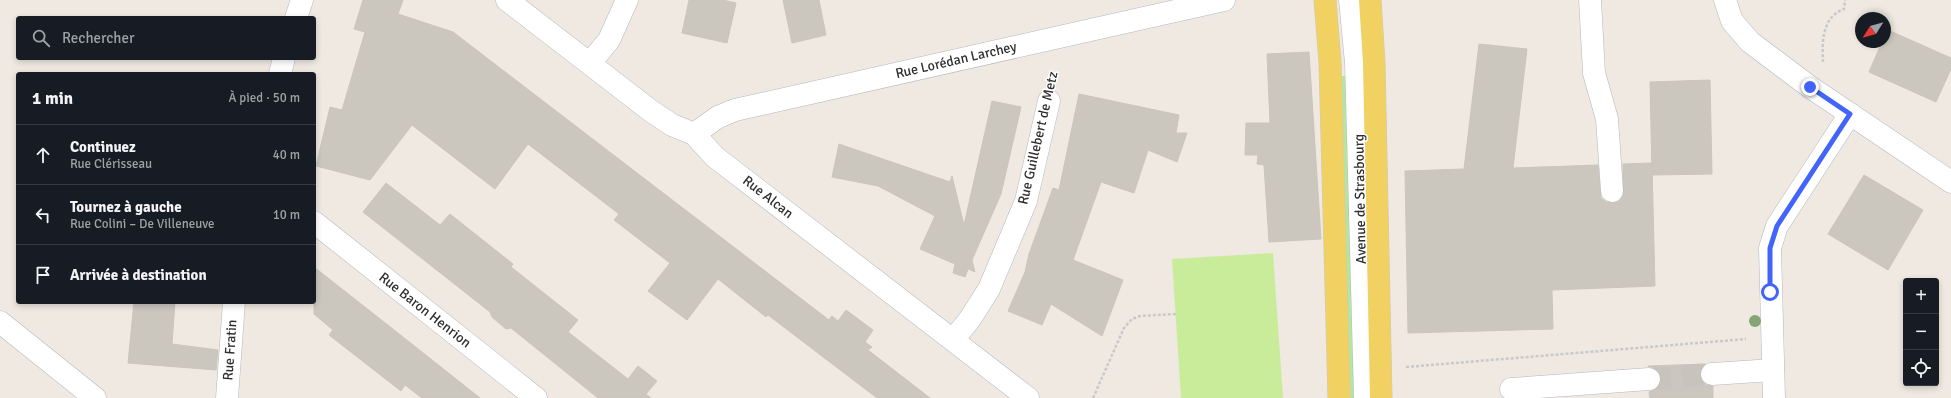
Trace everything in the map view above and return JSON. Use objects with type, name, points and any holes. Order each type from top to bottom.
[{"type":"main road","name":"Avenue de Strasbourg","points":[[1325,0],[1330,62],[1339,398]]},
{"type":"main road","name":"Avenue de Strasbourg","points":[[1370,0],[1374,63],[1381,398]]},
{"type":"street","points":[[297,16],[302,0]]},
{"type":"street","name":"Rue Alcan","points":[[507,0],[672,125],[694,134],[716,157],[1028,398]]},
{"type":"street","points":[[590,63],[609,40],[627,0]]},
{"type":"street","name":"Rue Lorédan Larchey","points":[[694,134],[718,117],[735,110],[1224,0]]},
{"type":"street","name":"Avenue de Strasbourg","points":[[1350,0],[1356,63],[1365,398]]},
{"type":"street","points":[[1590,0],[1594,73],[1607,119],[1612,191]]},
{"type":"street","points":[[1725,0],[1732,21],[1750,42],[1810,87],[1951,182]]},
{"type":"street","points":[[280,72],[284,60]]},
{"type":"street","name":"Rue Guillebert de Metz","points":[[953,340],[970,319],[989,289],[1026,201],[1049,101]]},
{"type":"street","points":[[1774,398],[1770,248],[1773,236],[1777,226],[1850,114]]},
{"type":"street","name":"Rue Baron Henrion","points":[[316,224],[536,398]]},
{"type":"street","name":"Rue Fratin","points":[[227,398],[234,304]]},
{"type":"street","points":[[0,322],[95,398]]},
{"type":"street","points":[[1712,374],[1773,370]]},
{"type":"street","points":[[1512,389],[1649,379]]},
{"type":"path","points":[[1810,87],[1823,66],[1822,46],[1826,24],[1837,11],[1844,9],[1845,0]]},
{"type":"path","points":[[1093,398],[1124,328],[1132,319],[1140,316],[1176,314]]},
{"type":"path","points":[[1380,368],[1411,367],[1742,338],[1773,340]]},
{"type":"green space","points":[[1341,76],[1347,76],[1355,398],[1349,398]]},
{"type":"green space","points":[[1273,253],[1283,398],[1181,398],[1172,259]]},
{"type":"building","points":[[363,0],[403,0],[398,14],[453,32],[829,320],[832,316],[838,321],[846,310],[873,330],[865,342],[872,347],[868,350],[930,398],[877,398],[768,315],[766,317],[718,279],[687,320],[648,291],[670,263],[614,220],[619,214],[528,144],[495,189],[412,125],[370,180],[316,166],[330,107],[342,110],[365,32],[354,29]]},
{"type":"building","points":[[689,0],[723,0],[736,3],[727,43],[682,33]]},
{"type":"building","points":[[783,0],[819,0],[826,35],[792,43]]},
{"type":"building","points":[[1891,31],[1951,58],[1951,69],[1936,102],[1869,72],[1879,48],[1891,48]]},
{"type":"building","points":[[1479,44],[1527,49],[1513,168],[1598,165],[1601,198],[1606,202],[1612,203],[1619,201],[1623,196],[1623,164],[1652,163],[1655,286],[1552,290],[1553,329],[1408,333],[1405,171],[1464,169]]},
{"type":"building","points":[[1309,52],[1321,239],[1269,242],[1264,165],[1257,164],[1258,155],[1245,155],[1246,123],[1270,123],[1267,54]]},
{"type":"building","points":[[1710,80],[1712,174],[1652,175],[1650,82]]},
{"type":"building","points":[[1079,94],[1179,115],[1176,133],[1187,133],[1177,162],[1148,150],[1134,193],[1101,182],[1073,260],[1123,280],[1102,336],[1051,304],[1042,325],[1008,311],[1025,272],[1029,254],[1053,188],[1059,190]]},
{"type":"building","points":[[992,101],[1021,107],[1001,194],[972,260],[975,272],[968,269],[965,277],[953,273],[955,264],[920,249],[935,216],[878,186],[832,177],[839,144],[950,182],[952,176],[964,225]]},
{"type":"building","points":[[1864,175],[1923,210],[1888,270],[1828,234]]},
{"type":"building","points":[[386,183],[440,225],[450,214],[513,264],[511,267],[578,320],[568,332],[628,379],[638,366],[657,381],[646,394],[651,398],[598,398],[511,328],[506,329],[492,317],[490,312],[363,212]]},
{"type":"building","points":[[316,269],[480,398],[422,398],[405,385],[401,391],[329,335],[333,330],[314,314],[314,304],[316,304]]},
{"type":"building","points":[[134,304],[175,304],[172,344],[218,350],[216,370],[128,363]]},
{"type":"building","points":[[1705,364],[1701,369],[1701,381],[1706,385],[1713,386],[1713,398],[1650,398],[1649,392],[1656,389],[1660,384],[1661,378],[1659,372],[1648,366]]},
{"type":"tunnel","points":[[1649,379],[1712,374]]},
{"type":"route","points":[[1770,292],[1770,248],[1777,226],[1850,114],[1810,87]]}]
